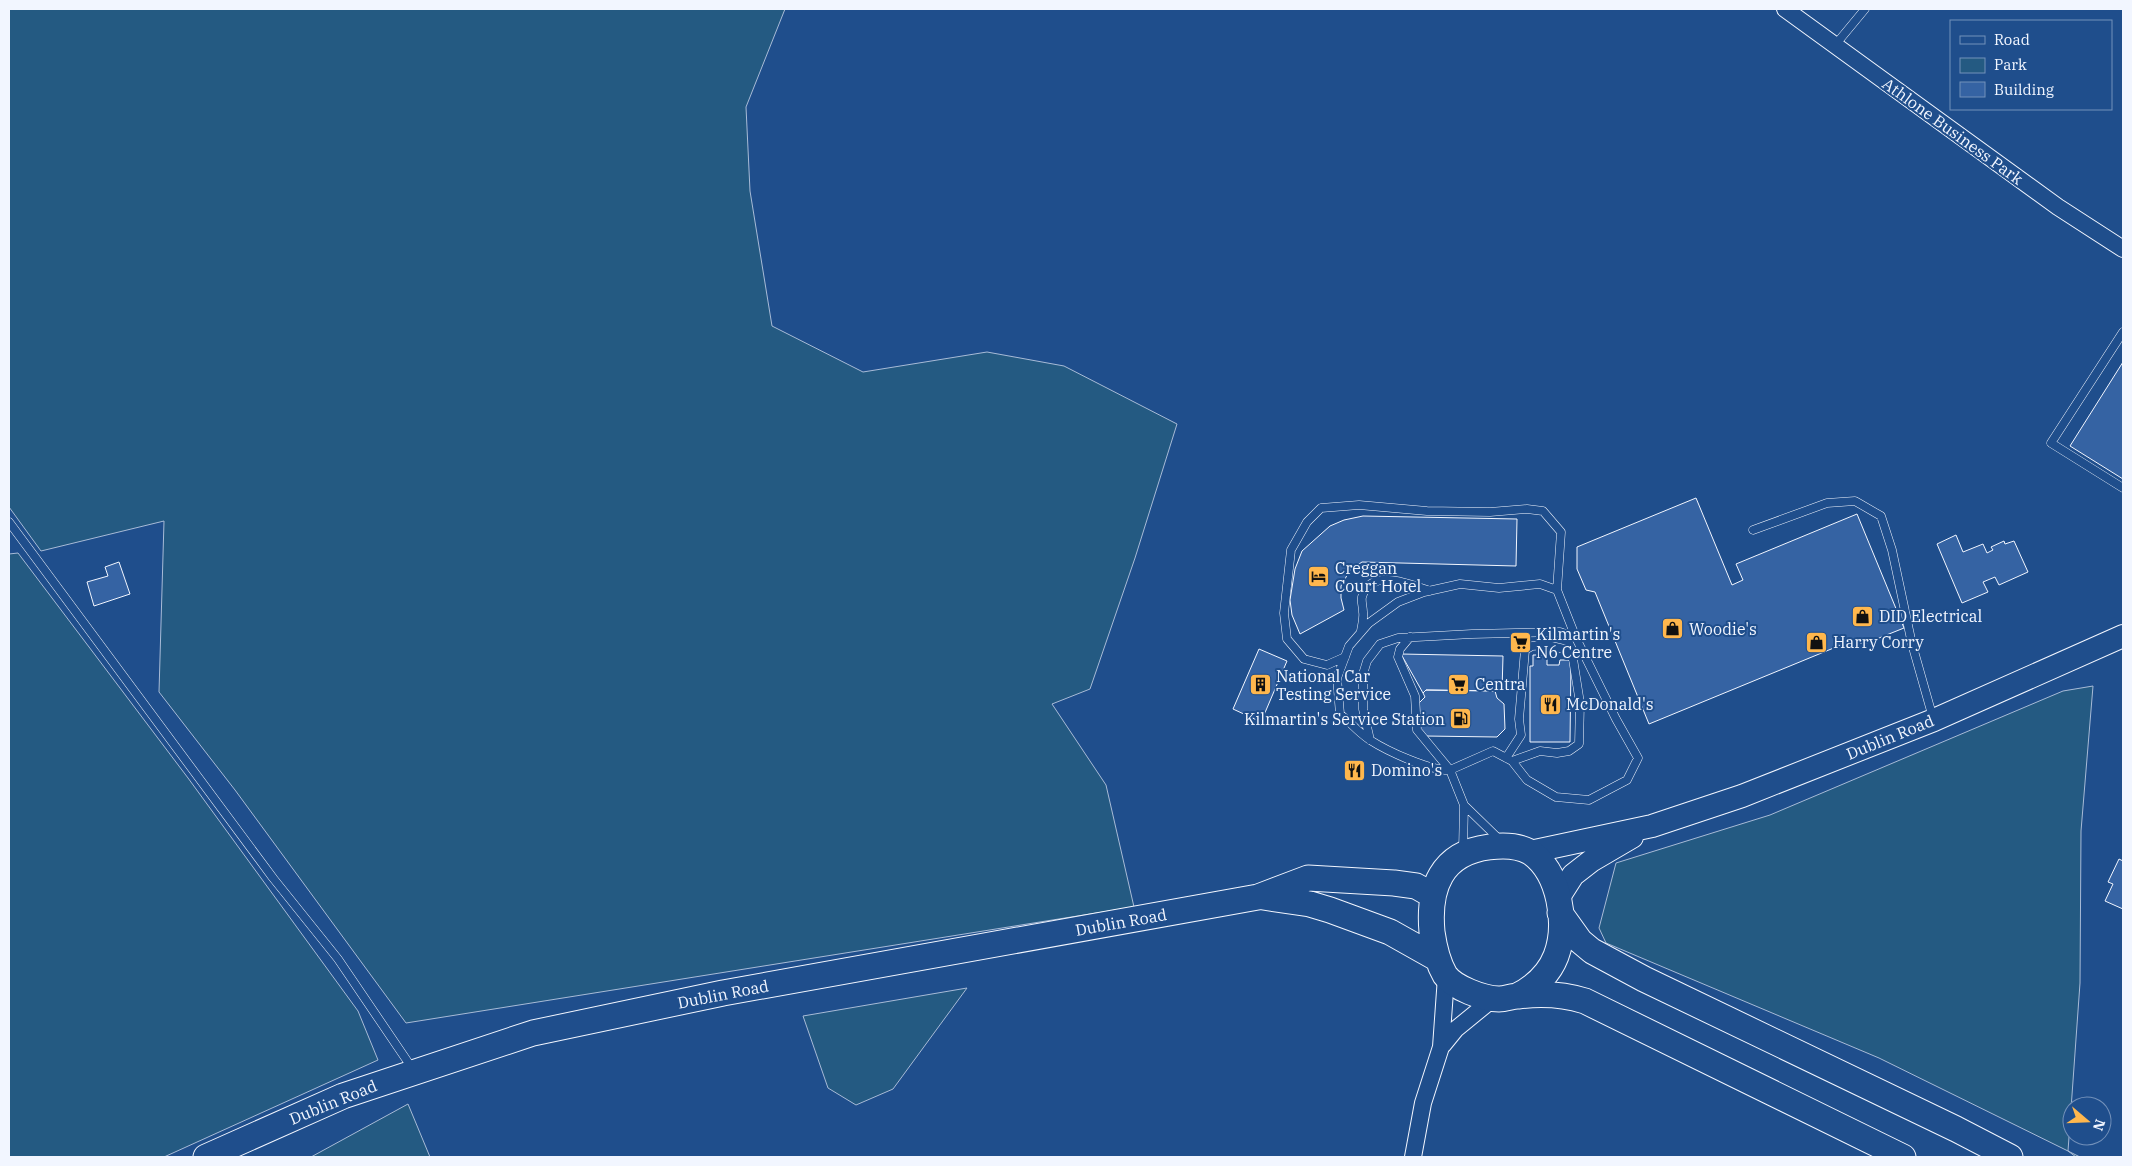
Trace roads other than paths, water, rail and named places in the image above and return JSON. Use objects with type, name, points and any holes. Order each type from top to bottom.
[{"type":"main road","name":"Dublin Road","points":[[1530,852],[1652,826],[1742,796],[1934,720],[2123,636]]},
{"type":"main road","name":"Dublin Road","points":[[1560,905],[1573,874],[1591,860],[1652,826]]},
{"type":"main road","points":[[1903,1157],[1585,1001],[1566,995],[1506,997],[1473,994],[1442,968],[1432,933],[1432,895],[1442,872],[1463,854],[1480,848],[1513,845],[1530,852],[1543,866],[1560,905],[1580,941],[1592,952],[2010,1157]]},
{"type":"main road","name":"Dublin Road","points":[[206,1157],[343,1096],[533,1033],[723,993],[1258,897],[1308,878],[1416,886],[1432,895]]},
{"type":"main road","name":"Dublin Road","points":[[1258,897],[1310,904],[1390,932],[1442,968]]},
{"type":"main road","points":[[1506,997],[1536,985],[1556,956],[1561,937],[1560,905]]},
{"type":"street","name":"Athlone Business Park","points":[[1785,9],[1836,44],[2058,207],[2123,249]]},
{"type":"street","points":[[1413,1157],[1423,1103],[1441,1047],[1444,1027],[1442,968]]},
{"type":"street","points":[[1441,1047],[1460,1025],[1506,997]]},
{"type":"lane","points":[[1836,44],[1865,9]]},
{"type":"lane","points":[[2123,332],[2051,443],[2123,488]]},
{"type":"lane","points":[[1754,530],[1827,503],[1855,501],[1882,516],[1892,550],[1912,644],[1934,720]]},
{"type":"lane","points":[[1345,657],[1327,665],[1304,659],[1287,639],[1284,613],[1291,550],[1307,522],[1321,508],[1358,505],[1428,511],[1490,512],[1527,509],[1543,511],[1561,532],[1557,590],[1576,638],[1616,719],[1638,758],[1627,780],[1589,800],[1556,797],[1527,780],[1509,760],[1493,752],[1450,770],[1440,771],[1410,760],[1370,740],[1340,714],[1337,678],[1345,657],[1349,646],[1369,623],[1398,602],[1430,591],[1460,584],[1499,588],[1540,584],[1557,590]]},
{"type":"lane","points":[[9,522],[273,878],[338,959],[415,1072]]},
{"type":"lane","points":[[1360,633],[1363,614],[1362,598],[1367,586],[1378,580],[1392,580],[1430,591]]},
{"type":"lane","points":[[1370,740],[1363,709],[1363,674],[1367,661],[1380,644],[1398,638],[1410,637],[1560,632],[1576,638]]},
{"type":"lane","points":[[1410,637],[1400,648],[1398,657],[1415,696],[1417,730],[1450,770],[1464,805],[1463,854]]},
{"type":"lane","points":[[1547,645],[1564,649],[1573,659],[1578,686],[1580,703],[1579,744],[1569,751],[1557,753],[1540,751],[1509,760],[1521,735],[1520,719],[1525,650],[1532,646],[1547,645]]},
{"type":"lane","points":[[1464,805],[1506,846]]},
{"type":"place","name":"Creggan Court Hotel","points":[[1319,577]]},
{"type":"place","name":"DID Electrical","points":[[1863,616]]},
{"type":"place","name":"Woodie's","points":[[1673,629]]},
{"type":"place","name":"Harry Corry","points":[[1817,642]]},
{"type":"place","name":"Kilmartin's N6 Centre","points":[[1520,643]]},
{"type":"place","name":"Centra","points":[[1459,684]]},
{"type":"place","name":"National Car Testing Service","points":[[1260,685]]},
{"type":"place","name":"McDonald's","points":[[1550,704]]},
{"type":"place","name":"Kilmartin's Service Station","points":[[1461,719]]},
{"type":"place","name":"Domino's","points":[[1355,770]]}]
